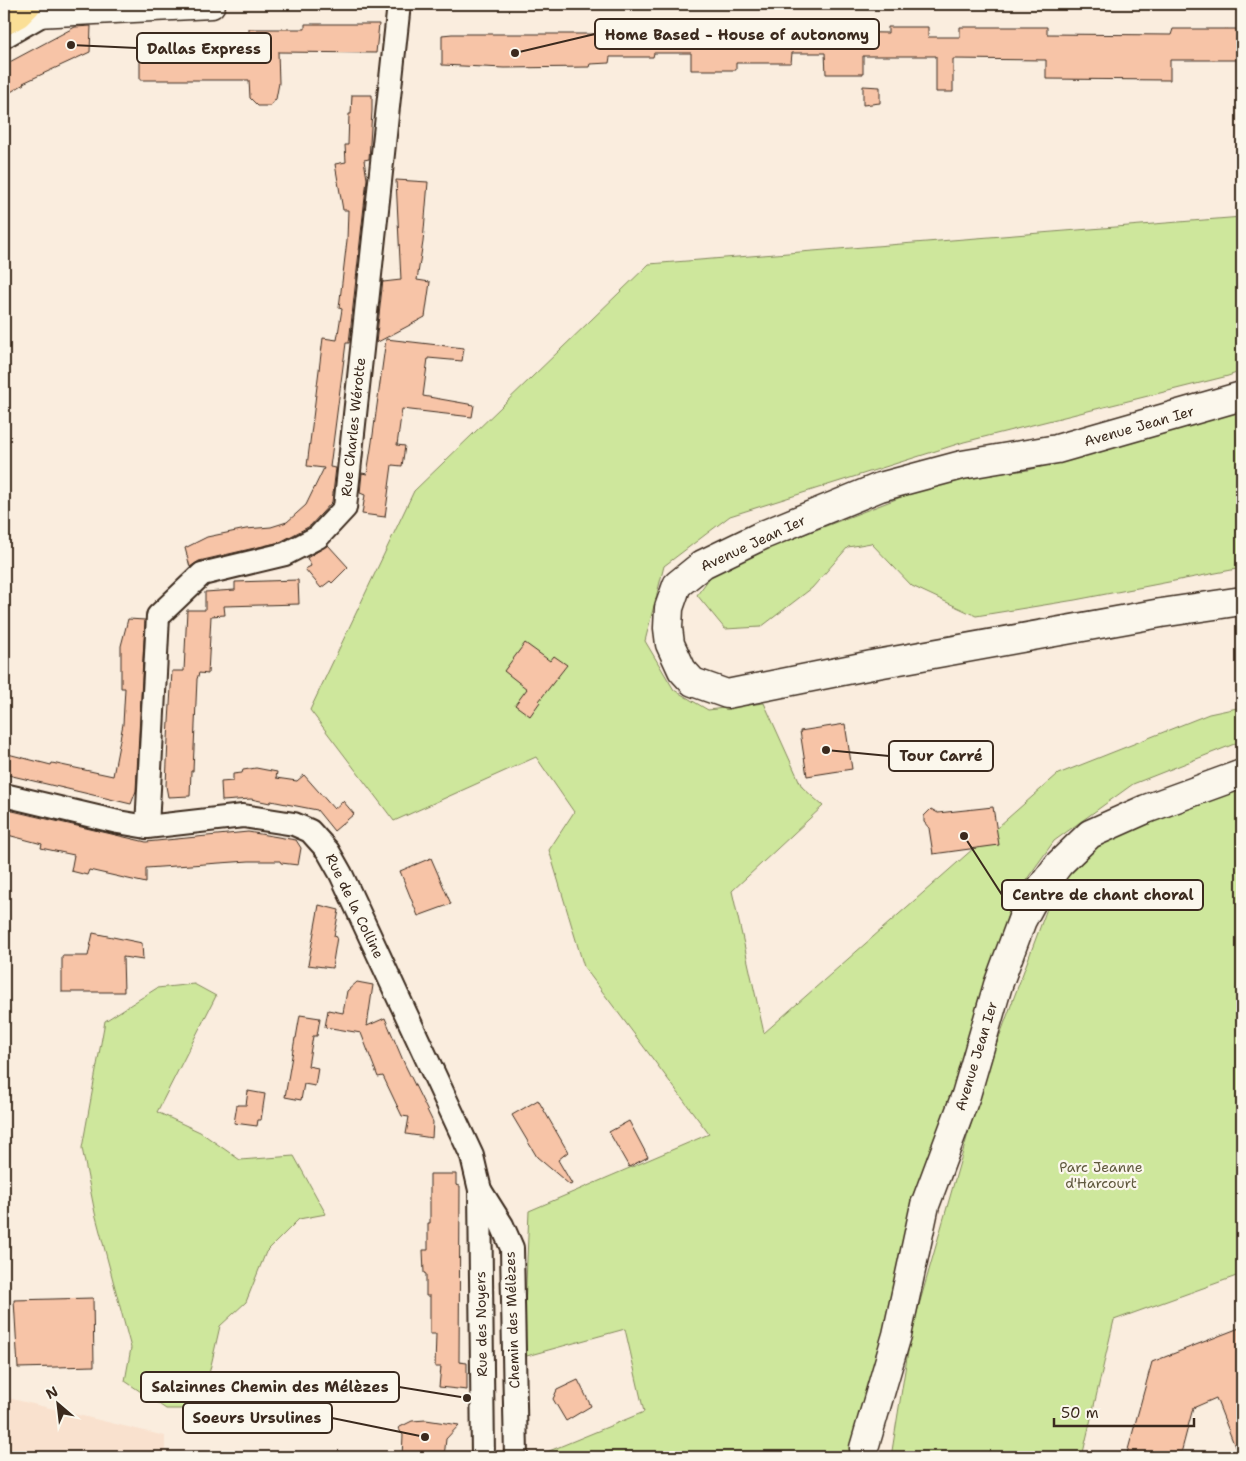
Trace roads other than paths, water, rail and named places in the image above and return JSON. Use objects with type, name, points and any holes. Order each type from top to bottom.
[{"type":"main road","points":[[25,13],[211,4]]},
{"type":"main road","name":"Avenue Jean Ier","points":[[1242,396],[1057,449],[962,465],[872,491],[763,536],[703,564],[677,585],[669,608],[668,628],[670,644],[682,670],[693,682],[727,694],[877,664],[1242,600]]},
{"type":"main road","name":"Avenue Jean Ier","points":[[864,1457],[864,1448],[897,1335],[925,1205],[966,1095],[998,985],[1022,920],[1035,896],[1059,864],[1090,834],[1146,809],[1242,774]]},
{"type":"street","name":"Rue Charles Wérotte","points":[[148,826],[158,616],[202,574],[285,554],[318,537],[345,508],[399,4]]},
{"type":"street","name":"Rue de la Colline","points":[[4,795],[118,822],[148,826],[244,816],[294,824],[310,831],[328,851],[341,874],[472,1156],[480,1190]]},
{"type":"street","name":"Rue des Noyers","points":[[480,1190],[483,1457]]},
{"type":"street","name":"Chemin des Mélèzes","points":[[480,1190],[502,1225],[512,1248],[516,1457]]},
{"type":"lane","points":[[4,43],[48,18],[25,13]]},
{"type":"place","name":"Dallas Express","points":[[71,45]]},
{"type":"place","name":"Home Based - House of autonomy","points":[[515,53]]},
{"type":"place","name":"Tour Carré","points":[[826,750]]},
{"type":"place","name":"Centre de chant choral","points":[[964,836]]},
{"type":"place","name":"Salzinnes Chemin des Mélèzes","points":[[467,1398]]},
{"type":"place","name":"Soeurs Ursulines","points":[[425,1437]]},
{"type":"park label","name":"Parc Jeanne d'Harcourt","points":[[1101,1176]]}]
